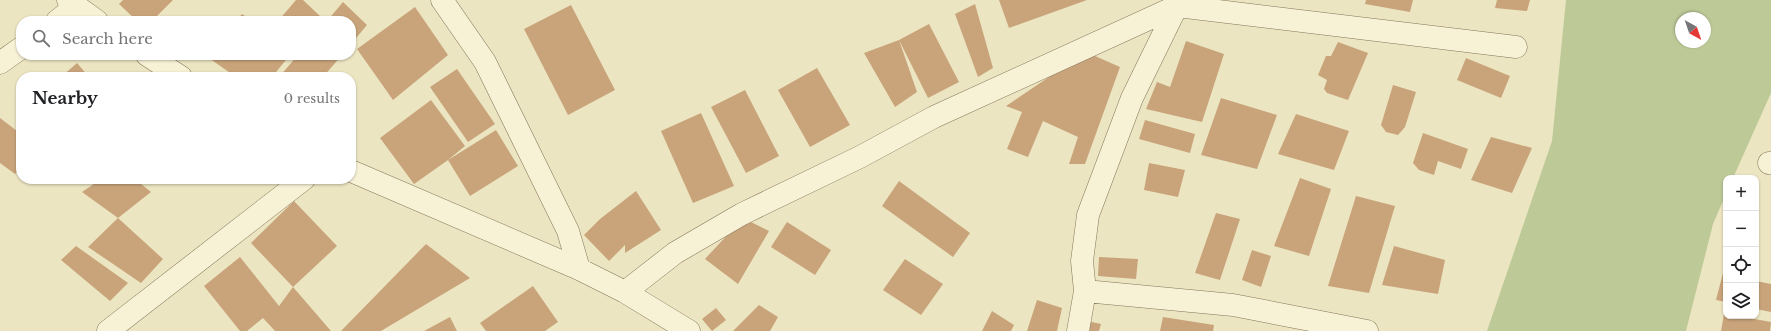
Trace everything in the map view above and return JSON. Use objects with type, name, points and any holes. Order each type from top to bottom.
[{"type":"street","points":[[442,0],[485,62],[564,221],[579,268]]},
{"type":"street","points":[[61,16],[72,3],[90,16]]},
{"type":"street","points":[[625,292],[674,253],[742,214],[853,160],[934,117],[1178,3],[1516,47]]},
{"type":"street","points":[[1078,331],[1085,291],[1082,261],[1088,215],[1132,98],[1178,3]]},
{"type":"street","points":[[0,63],[16,52]]},
{"type":"street","points":[[155,60],[173,72]]},
{"type":"street","points":[[356,173],[579,268],[625,292],[688,331]]},
{"type":"street","points":[[108,331],[298,184]]},
{"type":"street","points":[[1085,291],[1233,305],[1367,331]]},
{"type":"green space","points":[[1566,0],[1771,0],[1771,93],[1734,175],[1723,175],[1723,201],[1713,224],[1686,331],[1487,331],[1552,141]]},
{"type":"building","points":[[123,0],[173,0],[157,16],[132,16],[119,4]]},
{"type":"building","points":[[296,0],[303,0],[320,16],[282,16]]},
{"type":"building","points":[[999,0],[1087,0],[1009,28]]},
{"type":"building","points":[[1366,0],[1413,0],[1410,12],[1365,4]]},
{"type":"building","points":[[1497,0],[1530,0],[1527,11],[1495,8]]},
{"type":"building","points":[[343,2],[367,25],[356,38],[356,16],[331,16]]},
{"type":"building","points":[[975,4],[993,68],[978,77],[955,14]]},
{"type":"building","points":[[571,5],[615,90],[568,115],[524,29]]},
{"type":"building","points":[[415,7],[448,55],[393,100],[357,49]]},
{"type":"building","points":[[929,24],[959,82],[928,98],[899,40]]},
{"type":"building","points":[[899,40],[917,92],[895,107],[864,53]]},
{"type":"building","points":[[1186,41],[1224,54],[1202,122],[1146,109],[1157,82],[1170,87]]},
{"type":"building","points":[[1338,42],[1368,53],[1348,100],[1327,93],[1324,89],[1327,80],[1318,75],[1326,56],[1331,56]]},
{"type":"building","points":[[1086,52],[1120,67],[1085,164],[1069,164],[1078,137],[1043,121],[1028,157],[1007,149],[1022,112],[1006,106]]},
{"type":"building","points":[[1466,58],[1510,76],[1501,98],[1457,80]]},
{"type":"building","points":[[212,60],[286,60],[276,72],[229,72]]},
{"type":"building","points":[[294,60],[338,60],[327,72],[283,72]]},
{"type":"building","points":[[77,63],[85,72],[67,72]]},
{"type":"building","points":[[817,68],[850,125],[810,147],[778,90]]},
{"type":"building","points":[[457,69],[495,124],[468,142],[430,87]]},
{"type":"building","points":[[1393,85],[1416,92],[1405,127],[1398,135],[1386,132],[1381,125]]},
{"type":"building","points":[[745,90],[779,156],[746,173],[711,107]]},
{"type":"building","points":[[1221,98],[1277,115],[1257,169],[1201,155]]},
{"type":"building","points":[[431,100],[465,146],[414,184],[380,138]]},
{"type":"building","points":[[701,113],[734,186],[693,203],[661,131]]},
{"type":"building","points":[[1296,114],[1349,131],[1334,170],[1278,154]]},
{"type":"building","points":[[0,118],[16,130],[16,173],[15,174],[0,163]]},
{"type":"building","points":[[1145,120],[1195,134],[1190,153],[1139,139]]},
{"type":"building","points":[[496,130],[518,166],[470,196],[448,160]]},
{"type":"building","points":[[1423,133],[1468,149],[1461,169],[1438,161],[1434,175],[1419,170],[1413,163]]},
{"type":"building","points":[[1491,137],[1532,148],[1512,193],[1471,180]]},
{"type":"building","points":[[1149,163],[1185,170],[1178,197],[1144,190]]},
{"type":"building","points":[[1300,178],[1331,189],[1309,256],[1274,246]]},
{"type":"building","points":[[899,181],[970,233],[953,257],[882,206]]},
{"type":"building","points":[[94,184],[141,184],[151,192],[118,218],[82,192]]},
{"type":"building","points":[[636,191],[661,230],[625,253],[625,245],[609,261],[584,235],[600,219]]},
{"type":"building","points":[[1356,196],[1395,206],[1369,293],[1328,286]]},
{"type":"building","points":[[294,201],[337,246],[293,287],[251,243]]},
{"type":"building","points":[[1216,213],[1240,219],[1220,280],[1195,273]]},
{"type":"building","points":[[118,218],[163,259],[141,283],[88,247]]},
{"type":"building","points":[[743,218],[769,231],[738,284],[705,259]]},
{"type":"building","points":[[787,222],[831,250],[815,275],[771,247]]},
{"type":"building","points":[[426,244],[470,278],[381,331],[341,331]]},
{"type":"building","points":[[76,246],[128,283],[110,301],[61,260]]},
{"type":"building","points":[[1394,246],[1445,260],[1438,294],[1382,285]]},
{"type":"building","points":[[1252,250],[1271,256],[1261,287],[1242,280]]},
{"type":"building","points":[[240,257],[279,306],[293,287],[331,331],[275,331],[263,318],[247,331],[240,331],[204,286]]},
{"type":"building","points":[[1099,257],[1138,259],[1136,279],[1098,276]]},
{"type":"building","points":[[905,259],[943,284],[921,315],[883,290]]},
{"type":"building","points":[[1723,273],[1723,301],[1716,300]]},
{"type":"building","points":[[1759,282],[1771,284],[1771,312],[1759,310]]},
{"type":"building","points":[[533,286],[558,322],[545,331],[486,331],[480,323]]},
{"type":"building","points":[[1037,300],[1062,308],[1057,331],[1027,331]]},
{"type":"building","points":[[759,305],[778,317],[770,331],[733,331]]},
{"type":"building","points":[[716,308],[726,320],[712,331],[702,319]]},
{"type":"building","points":[[992,311],[1014,325],[1011,331],[982,331]]},
{"type":"building","points":[[450,317],[457,331],[424,331]]},
{"type":"building","points":[[1163,317],[1214,325],[1213,331],[1160,331]]},
{"type":"building","points":[[1723,319],[1754,319],[1771,322],[1770,331],[1721,331]]},
{"type":"building","points":[[1087,321],[1101,324],[1099,331],[1085,331]]}]
